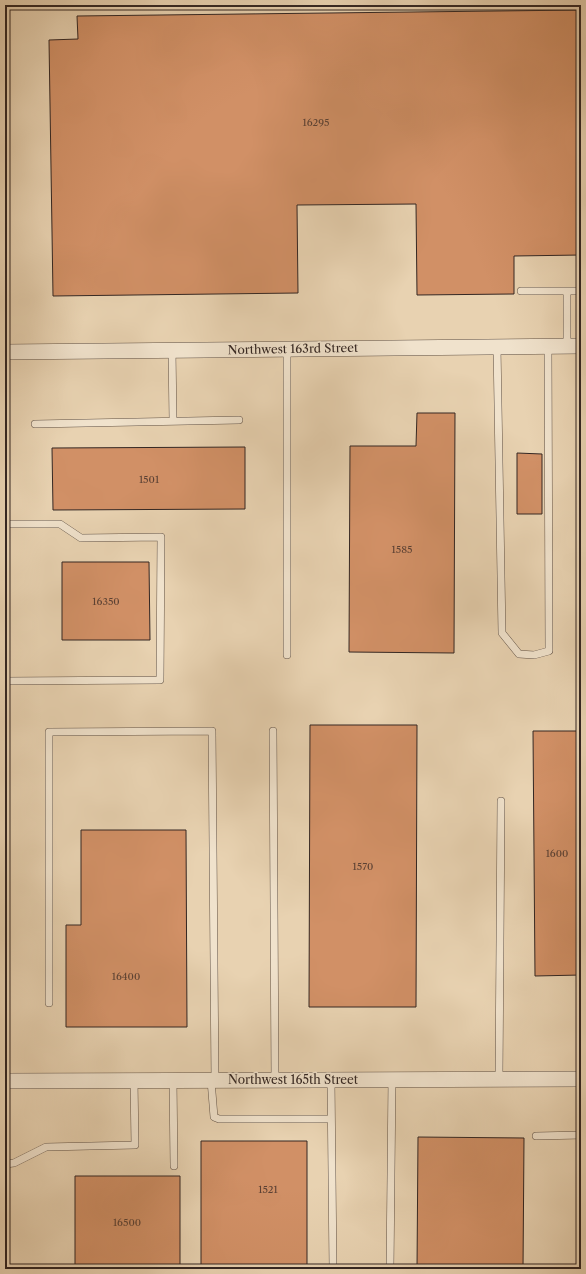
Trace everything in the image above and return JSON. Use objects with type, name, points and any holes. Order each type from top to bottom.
[{"type":"street","name":"Northwest 163rd Street","points":[[5,352],[574,346]]},
{"type":"street","name":"Northwest 165th Street","points":[[5,1081],[581,1079]]},
{"type":"lane","points":[[521,291],[581,291]]},
{"type":"lane","points":[[567,291],[574,346]]},
{"type":"lane","points":[[497,347],[502,633],[519,654],[534,655],[548,651],[548,346]]},
{"type":"lane","points":[[287,349],[287,655]]},
{"type":"lane","points":[[172,350],[173,421]]},
{"type":"lane","points":[[35,424],[239,420]]},
{"type":"lane","points":[[5,524],[60,524],[81,538],[161,537],[160,680],[5,681]]},
{"type":"lane","points":[[49,1003],[48,732],[212,731],[212,1080],[214,1117],[219,1119],[331,1119]]},
{"type":"lane","points":[[274,731],[275,1080]]},
{"type":"lane","points":[[499,1079],[501,801]]},
{"type":"lane","points":[[390,1269],[392,1079]]},
{"type":"lane","points":[[5,1164],[14,1163],[46,1147],[135,1145],[134,1080]]},
{"type":"lane","points":[[173,1080],[174,1166]]},
{"type":"lane","points":[[331,1080],[333,1269]]},
{"type":"lane","points":[[536,1136],[581,1135]]},
{"type":"building","points":[[581,10],[581,255],[514,256],[514,294],[417,295],[416,204],[297,205],[298,293],[53,296],[49,40],[78,39],[77,16]]},
{"type":"building","points":[[417,413],[455,413],[454,653],[349,652],[350,446],[416,446]]},
{"type":"building","points":[[245,447],[245,509],[53,510],[52,448]]},
{"type":"building","points":[[517,453],[542,454],[542,514],[517,514]]},
{"type":"building","points":[[62,562],[149,562],[150,640],[62,640]]},
{"type":"building","points":[[310,725],[417,725],[416,1007],[309,1007]]},
{"type":"building","points":[[533,731],[581,731],[581,975],[535,976]]},
{"type":"building","points":[[81,830],[186,830],[187,1027],[66,1027],[66,925],[81,925]]},
{"type":"building","points":[[418,1137],[524,1138],[523,1269],[417,1269]]},
{"type":"building","points":[[201,1141],[307,1141],[307,1269],[201,1269]]},
{"type":"building","points":[[75,1176],[180,1176],[180,1269],[75,1269]]}]
